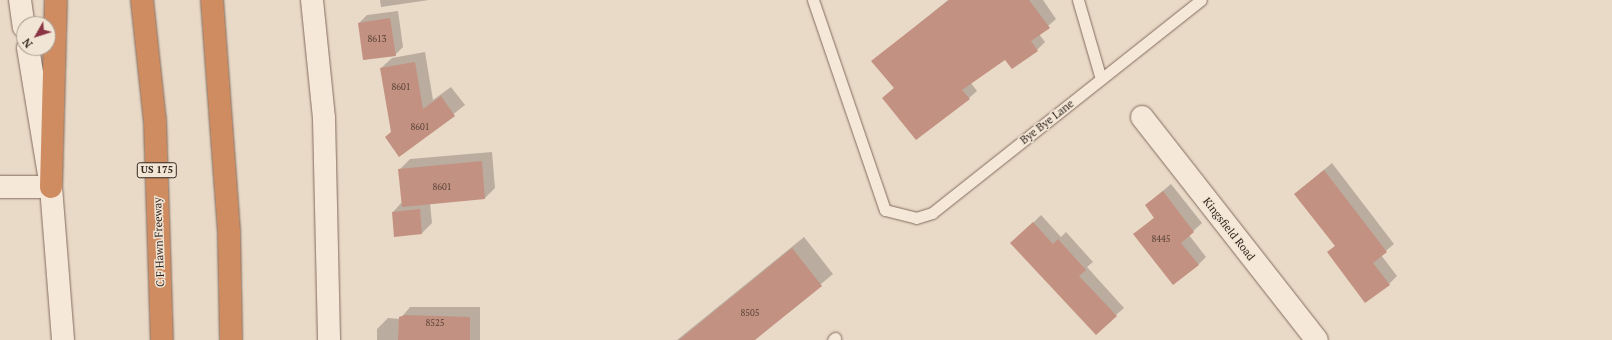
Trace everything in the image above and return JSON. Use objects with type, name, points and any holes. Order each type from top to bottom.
[{"type":"highway","points":[[51,187],[56,0]]},
{"type":"highway","name":"C F Hawn Freeway","points":[[142,0],[155,121],[162,340]]},
{"type":"highway","points":[[212,0],[228,226],[231,340]]},
{"type":"main road","points":[[20,0],[22,16]]},
{"type":"main road","points":[[312,0],[324,118],[330,340]]},
{"type":"main road","points":[[29,56],[51,187],[63,340]]},
{"type":"main road","name":"Kingsfield Road","points":[[1142,117],[1317,340]]},
{"type":"main road","points":[[0,187],[51,187]]},
{"type":"lane","name":"Bye Bye Lane","points":[[813,0],[838,81],[885,210],[916,218],[932,213],[1201,0]]},
{"type":"lane","points":[[1078,0],[1101,79]]},
{"type":"building","points":[[949,0],[1029,0],[1050,28],[1031,41],[1038,51],[1012,69],[1005,60],[962,90],[970,99],[916,140],[882,98],[894,88],[871,61]]},
{"type":"building","points":[[390,18],[396,56],[363,60],[358,23]]},
{"type":"building","points":[[415,62],[423,109],[441,96],[455,116],[399,157],[385,137],[391,132],[380,68]]},
{"type":"building","points":[[482,161],[485,199],[402,207],[398,169]]},
{"type":"building","points":[[1324,170],[1387,252],[1373,263],[1390,285],[1365,303],[1327,252],[1335,246],[1294,194]]},
{"type":"building","points":[[1163,191],[1194,232],[1181,243],[1199,265],[1173,285],[1133,234],[1154,218],[1145,205]]},
{"type":"building","points":[[420,209],[422,234],[394,237],[392,212]]},
{"type":"building","points":[[1033,222],[1053,244],[1058,239],[1086,270],[1079,276],[1117,316],[1096,335],[1010,243]]},
{"type":"building","points":[[792,248],[822,286],[755,340],[679,340]]},
{"type":"building","points":[[405,315],[470,317],[470,340],[398,340],[399,317]]}]
